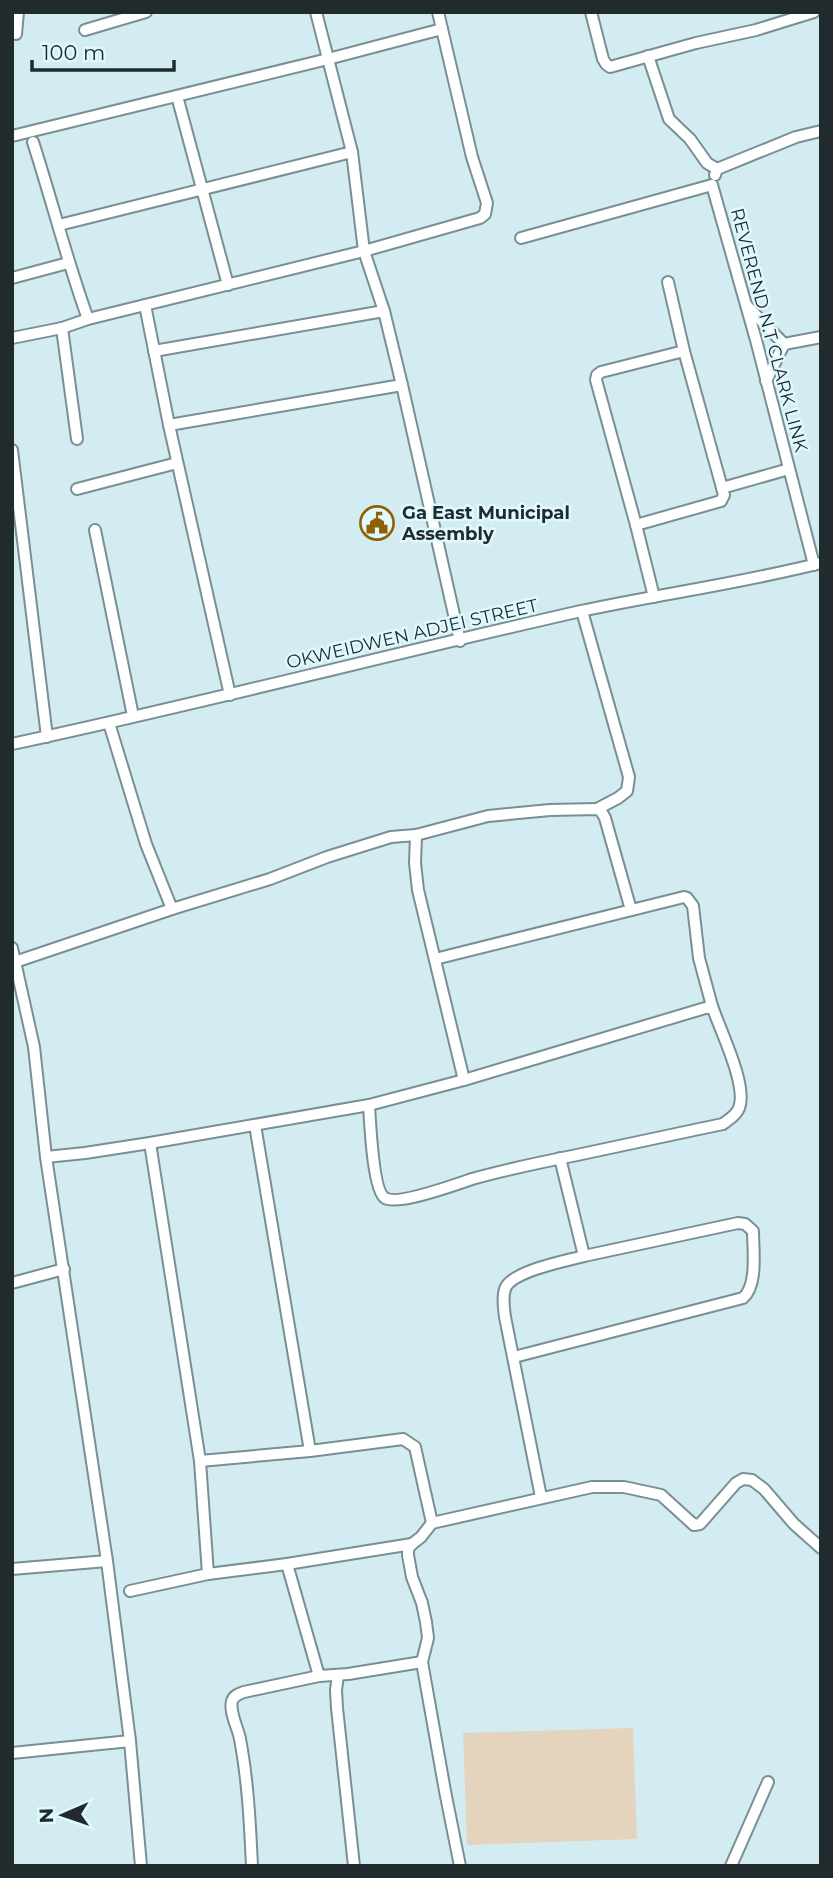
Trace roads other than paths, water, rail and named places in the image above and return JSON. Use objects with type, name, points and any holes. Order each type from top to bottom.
[{"type":"street","points":[[16,34],[18,12]]},
{"type":"street","points":[[85,30],[146,12]]},
{"type":"street","points":[[316,12],[352,152],[364,251],[384,311],[460,641]]},
{"type":"street","points":[[12,338],[62,328],[88,319],[364,251],[480,218],[487,211],[487,203],[472,157],[438,12]]},
{"type":"street","points":[[591,12],[606,65],[610,67],[756,30],[814,12]]},
{"type":"street","points":[[12,136],[442,29]]},
{"type":"street","points":[[648,56],[669,119],[691,139],[701,157],[717,169]]},
{"type":"street","points":[[177,96],[228,285]]},
{"type":"street","points":[[717,169],[821,131]]},
{"type":"street","points":[[33,142],[68,263],[88,319]]},
{"type":"street","points":[[59,225],[352,152]]},
{"type":"street","points":[[521,238],[712,184],[717,169]]},
{"type":"street","name":"REVEREND N.T CLARK LINK","points":[[712,184],[789,469],[818,564]]},
{"type":"street","points":[[12,278],[68,263]]},
{"type":"street","points":[[636,525],[721,501],[724,495],[668,282]]},
{"type":"street","points":[[744,303],[784,344]]},
{"type":"street","points":[[145,305],[177,463],[230,695]]},
{"type":"street","points":[[154,351],[384,311]]},
{"type":"street","points":[[62,328],[77,439]]},
{"type":"street","points":[[784,344],[821,337]]},
{"type":"street","points":[[766,381],[784,344]]},
{"type":"street","points":[[654,597],[596,380],[597,375],[684,351]]},
{"type":"street","points":[[169,425],[402,385]]},
{"type":"street","points":[[12,450],[47,737]]},
{"type":"street","points":[[77,489],[177,463]]},
{"type":"street","points":[[722,488],[789,469]]},
{"type":"street","points":[[95,530],[133,716]]},
{"type":"street","name":"OKWEIDWEN ADJEI STREET","points":[[12,744],[582,611],[818,564]]},
{"type":"street","points":[[14,962],[391,837],[415,835],[488,817],[550,810],[597,809],[618,798],[627,791],[629,777],[582,611]]},
{"type":"street","points":[[109,723],[142,833],[172,909]]},
{"type":"street","points":[[597,809],[605,818],[631,910]]},
{"type":"street","points":[[415,835],[418,890],[464,1080]]},
{"type":"street","points":[[369,1105],[374,1168],[382,1196],[387,1200],[412,1198],[492,1174],[723,1124],[734,1116],[740,1106],[735,1065],[719,1028],[699,958],[693,906],[690,900],[684,897],[435,960]]},
{"type":"street","points":[[12,948],[34,1047],[46,1157],[107,1561],[130,1741],[141,1866]]},
{"type":"street","points":[[46,1157],[150,1143],[369,1105],[464,1080],[712,1006]]},
{"type":"street","points":[[255,1125],[310,1451]]},
{"type":"street","points":[[150,1143],[200,1461],[208,1574]]},
{"type":"street","points":[[560,1158],[584,1256]]},
{"type":"street","points":[[514,1357],[743,1298],[749,1293],[753,1280],[753,1231],[746,1224],[738,1223],[584,1256],[522,1274],[512,1279],[505,1287],[505,1317],[541,1497]]},
{"type":"street","points":[[12,1283],[64,1269]]},
{"type":"street","points":[[200,1461],[403,1439],[415,1447],[432,1523]]},
{"type":"street","points":[[460,1866],[422,1661],[428,1638],[422,1603],[412,1577],[408,1556],[408,1549],[432,1523],[592,1487],[624,1487],[660,1495],[694,1525],[700,1524],[736,1483],[743,1479],[752,1480],[764,1489],[794,1524],[821,1548]]},
{"type":"street","points":[[130,1591],[208,1574],[412,1544]]},
{"type":"street","points":[[12,1569],[107,1561]]},
{"type":"street","points":[[287,1564],[318,1676]]},
{"type":"street","points":[[252,1866],[240,1737],[232,1706],[235,1696],[318,1676],[422,1661]]},
{"type":"street","points":[[338,1675],[337,1708],[354,1866]]},
{"type":"street","points":[[12,1754],[130,1741]]},
{"type":"street","points":[[731,1866],[768,1782]]},
{"type":"place","name":"Ga East Municipal Assembly","points":[[377,523]]}]
